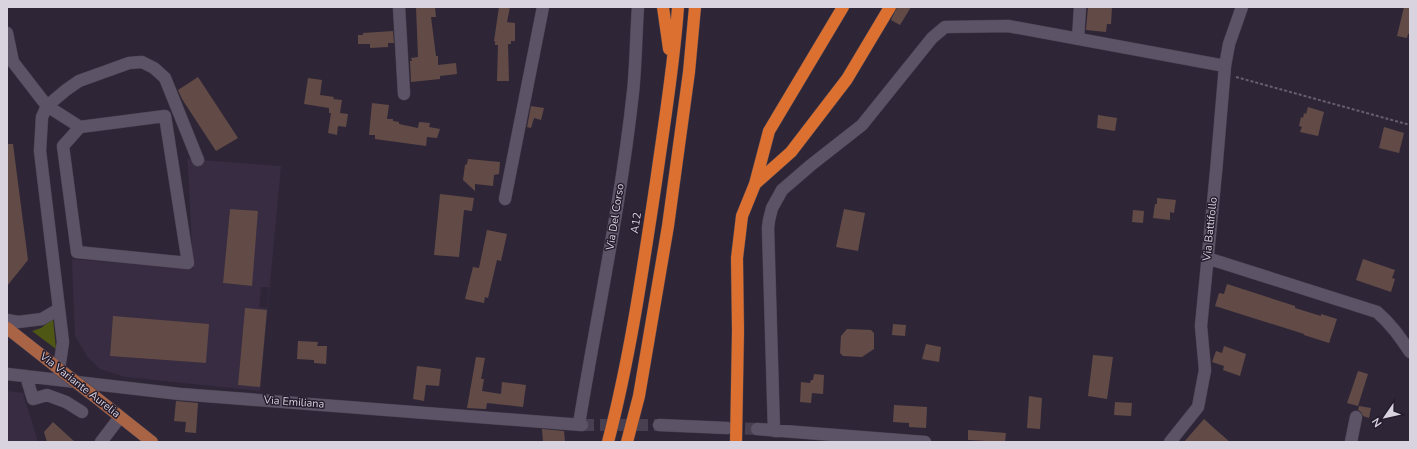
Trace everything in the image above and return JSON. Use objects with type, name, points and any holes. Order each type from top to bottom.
[{"type":"highway","points":[[663,7],[672,70]]},
{"type":"highway","name":"A12","points":[[608,442],[620,396],[650,224],[672,70],[678,7]]},
{"type":"highway","points":[[627,442],[639,396],[668,226],[689,72],[695,7]]},
{"type":"highway","points":[[736,442],[738,331],[737,258],[742,216],[755,184],[769,131],[843,7]]},
{"type":"highway","points":[[755,184],[791,152],[847,79],[890,7]]},
{"type":"main road","name":"Via Variante Aurelia","points":[[7,328],[152,442]]},
{"type":"street","points":[[399,7],[404,94]]},
{"type":"street","points":[[505,199],[542,7]]},
{"type":"street","name":"Via Del Corso","points":[[580,425],[592,346],[616,217],[634,91],[638,7]]},
{"type":"street","points":[[1078,39],[1080,7]]},
{"type":"street","name":"Via Battifollo","points":[[1170,442],[1198,407],[1205,370],[1201,326],[1225,66],[1229,44],[1242,7]]},
{"type":"street","points":[[774,430],[768,228],[772,208],[782,190],[862,125],[932,38],[945,27],[1008,26],[1225,66]]},
{"type":"street","points":[[7,32],[13,62],[47,106],[80,127],[165,116],[188,263],[77,252],[63,146],[80,127]]},
{"type":"street","points":[[59,368],[63,342],[40,151],[42,117],[47,106],[79,81],[129,63],[142,62],[154,68],[165,78],[198,160]]},
{"type":"street","points":[[1207,258],[1377,312],[1391,325],[1410,352]]},
{"type":"street","points":[[7,320],[18,322],[42,319],[59,309]]},
{"type":"street","name":"Via Emiliana","points":[[7,374],[180,394],[274,400],[580,425]]},
{"type":"street","points":[[26,376],[32,399],[47,395],[66,402],[82,412]]},
{"type":"street","points":[[102,442],[120,417]]},
{"type":"street","points":[[1351,442],[1356,417]]},
{"type":"street","points":[[659,425],[727,428]]},
{"type":"street","points":[[757,429],[925,442]]},
{"type":"path","points":[[1225,66],[1232,75],[1241,79],[1410,125]]},
{"type":"shaded area","points":[[187,159],[281,166],[260,391],[125,377],[100,369],[87,356],[75,336],[72,259],[193,269]],"holes":[[[230,209],[258,211],[251,286],[223,283]],[[261,287],[269,287],[267,308],[259,307]],[[245,309],[267,310],[260,387],[238,385]],[[113,317],[208,324],[206,363],[110,356]]]},
{"type":"shaded area","points":[[7,391],[23,393],[38,442],[7,442]]},
{"type":"green space","points":[[53,319],[56,349],[32,331],[41,328]]},
{"type":"building","points":[[416,7],[435,7],[436,17],[431,17],[436,56],[438,56],[438,65],[456,63],[457,74],[440,76],[440,79],[411,82],[410,61],[412,61],[411,58],[418,57]]},
{"type":"building","points":[[499,7],[510,7],[507,22],[515,23],[515,41],[511,41],[511,44],[508,44],[509,81],[497,81],[498,45],[495,45],[494,41]]},
{"type":"building","points":[[897,7],[911,7],[900,25],[891,20]]},
{"type":"building","points":[[1088,7],[1112,7],[1111,24],[1107,24],[1106,32],[1086,30]]},
{"type":"building","points":[[1404,7],[1410,7],[1410,34],[1408,34],[1407,38],[1397,36]]},
{"type":"building","points":[[393,31],[394,43],[388,43],[388,47],[370,48],[370,44],[358,44],[358,35],[363,35],[363,33]]},
{"type":"building","points":[[198,77],[238,138],[216,151],[182,99],[178,90]]},
{"type":"building","points":[[308,78],[322,80],[320,95],[342,100],[340,113],[348,114],[346,127],[338,126],[337,135],[328,133],[331,113],[329,113],[329,108],[304,104]]},
{"type":"building","points":[[372,103],[389,105],[387,119],[393,119],[393,121],[399,122],[399,124],[418,128],[419,122],[430,123],[429,127],[440,129],[437,138],[427,137],[426,146],[375,139],[375,135],[369,135]]},
{"type":"building","points":[[531,106],[544,108],[541,120],[534,118],[531,128],[527,127]]},
{"type":"building","points":[[1308,107],[1324,112],[1318,136],[1300,132],[1302,127],[1299,126],[1301,117],[1303,118],[1304,113],[1306,114]]},
{"type":"building","points":[[1098,115],[1117,118],[1115,131],[1097,128]]},
{"type":"building","points":[[1384,127],[1404,133],[1399,153],[1379,148]]},
{"type":"building","points":[[7,144],[13,144],[28,260],[7,286]]},
{"type":"building","points":[[468,159],[500,162],[499,174],[494,175],[493,186],[475,184],[475,191],[463,180],[465,165],[467,164]]},
{"type":"building","points":[[440,194],[474,198],[472,211],[464,210],[459,257],[434,255]]},
{"type":"building","points":[[1157,198],[1176,200],[1174,213],[1170,212],[1170,220],[1153,218]]},
{"type":"building","points":[[230,209],[258,211],[252,286],[223,283]]},
{"type":"building","points":[[844,209],[865,213],[858,251],[836,247]]},
{"type":"building","points":[[1133,210],[1144,211],[1143,223],[1132,222]]},
{"type":"building","points":[[487,230],[507,234],[501,261],[497,260],[488,298],[485,297],[484,303],[465,299],[473,267],[479,268]]},
{"type":"building","points":[[1363,259],[1395,270],[1392,278],[1395,279],[1391,292],[1356,280]]},
{"type":"building","points":[[1227,284],[1295,306],[1295,308],[1337,319],[1329,343],[1215,306],[1219,293],[1224,294]]},
{"type":"building","points":[[245,308],[267,310],[260,387],[238,385]]},
{"type":"building","points":[[113,316],[209,324],[206,363],[110,356]]},
{"type":"building","points":[[893,324],[906,325],[905,336],[892,335]]},
{"type":"building","points":[[847,329],[871,330],[874,333],[874,349],[862,357],[843,356],[840,353],[841,336]]},
{"type":"building","points":[[298,341],[318,342],[317,346],[327,346],[326,364],[314,363],[314,360],[297,359]]},
{"type":"building","points":[[926,344],[941,347],[939,362],[922,359]]},
{"type":"building","points":[[1224,346],[1246,354],[1240,376],[1223,370],[1224,366],[1212,362],[1216,351],[1222,353]]},
{"type":"building","points":[[1093,355],[1113,357],[1107,399],[1088,396]]},
{"type":"building","points":[[476,357],[485,358],[481,379],[484,379],[482,391],[501,394],[502,382],[526,385],[523,407],[487,403],[486,409],[467,408]]},
{"type":"building","points":[[417,366],[441,369],[439,386],[426,385],[424,401],[413,399]]},
{"type":"building","points":[[1358,371],[1368,374],[1358,406],[1347,403]]},
{"type":"building","points":[[814,374],[824,375],[823,394],[812,393],[811,403],[800,402],[801,382],[810,383],[811,380],[813,380]]},
{"type":"building","points":[[1029,396],[1042,398],[1040,429],[1027,428]]},
{"type":"building","points":[[176,401],[198,403],[196,433],[185,432],[186,422],[174,421]]},
{"type":"building","points":[[1115,402],[1132,403],[1131,416],[1114,415]]},
{"type":"building","points":[[894,405],[927,407],[926,428],[909,427],[909,423],[893,422]]},
{"type":"building","points":[[1359,406],[1371,408],[1369,418],[1363,416],[1358,410]]},
{"type":"building","points":[[1204,419],[1215,429],[1230,442],[1184,442]]},
{"type":"building","points":[[53,422],[75,442],[47,442],[44,432]]},
{"type":"building","points":[[542,429],[564,431],[565,442],[543,442]]},
{"type":"building","points":[[968,430],[1006,433],[1005,442],[968,440]]},
{"type":"tunnel","points":[[582,425],[659,425]]},
{"type":"tunnel","points":[[727,428],[757,429]]}]
